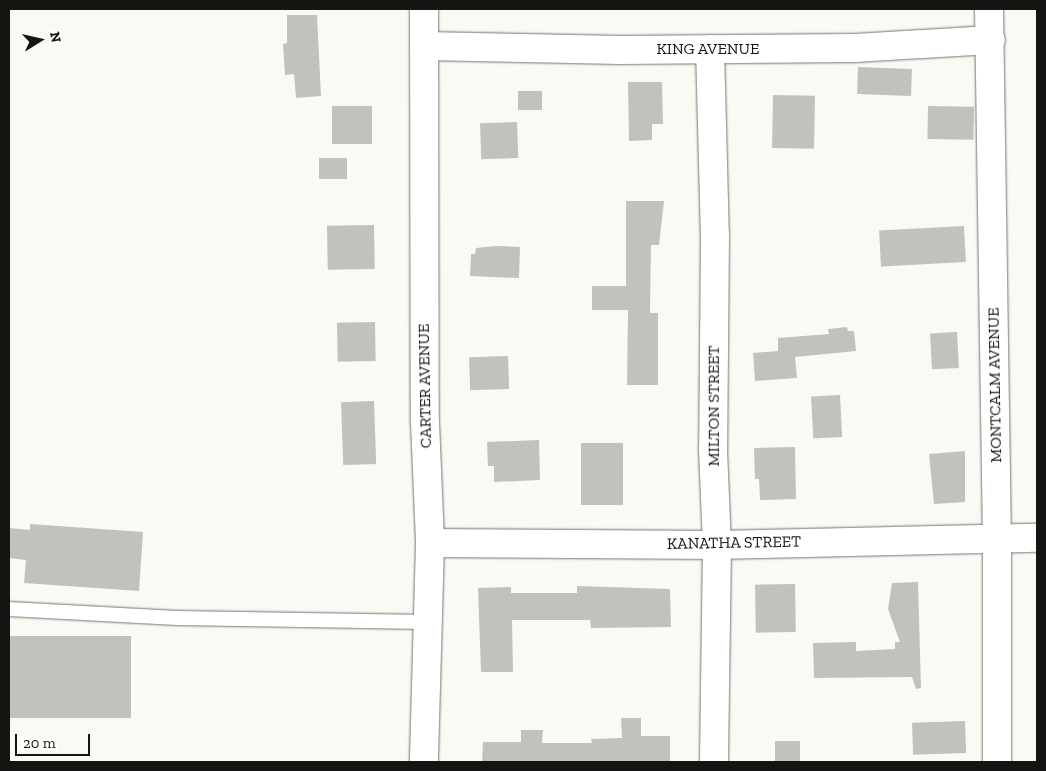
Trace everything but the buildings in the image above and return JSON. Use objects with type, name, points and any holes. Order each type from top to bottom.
[{"type":"street","name":"CARTER AVENUE","points":[[424,9],[424,413],[430,543],[424,762]]},
{"type":"street","name":"MONTCALM AVENUE","points":[[989,9],[998,539],[998,762]]},
{"type":"street","name":"KING AVENUE","points":[[424,46],[710,49],[855,48],[991,40]]},
{"type":"street","name":"MILTON STREET","points":[[710,49],[715,235],[713,450],[717,544],[714,762]]},
{"type":"street","name":"KANATHA STREET","points":[[430,543],[717,544],[1037,538]]},
{"type":"lane","points":[[9,609],[177,618],[428,622]]}]
